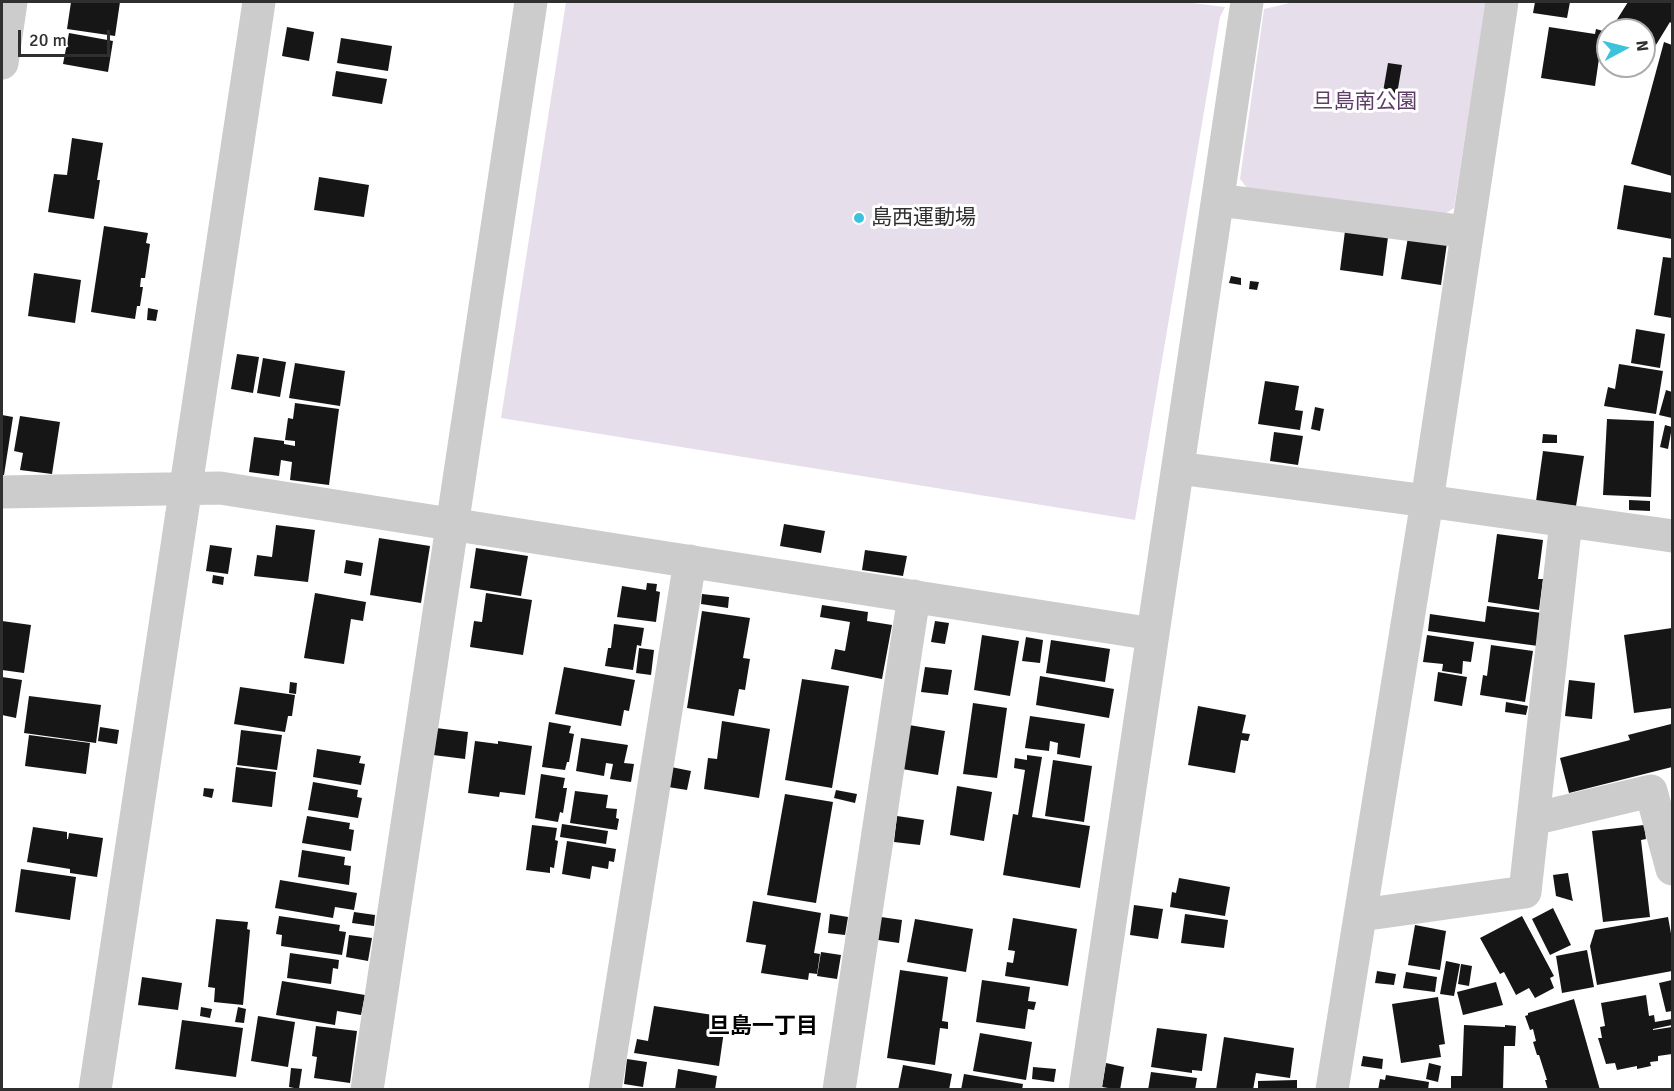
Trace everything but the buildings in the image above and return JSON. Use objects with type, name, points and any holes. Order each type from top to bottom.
[{"type":"street","points":[[95,1089],[259,2]]},
{"type":"street","points":[[367,1089],[531,2]]},
{"type":"street","points":[[1085,1089],[1247,2]]},
{"type":"street","points":[[1332,1089],[1427,501],[1502,2]]},
{"type":"street","points":[[2,63],[7,13]]},
{"type":"street","points":[[1218,200],[1467,232]]},
{"type":"street","points":[[1178,468],[1566,521],[1672,533]]},
{"type":"street","points":[[2,492],[220,488],[1153,634]]},
{"type":"street","points":[[1361,915],[1525,892],[1566,521]]},
{"type":"street","points":[[605,1089],[690,561]]},
{"type":"street","points":[[839,1089],[914,596]]},
{"type":"street","points":[[1533,819],[1651,791],[1672,869]]},
{"type":"green space","name":"島西運動場","points":[[566,2],[1184,2],[1225,7],[1220,17],[1135,520],[501,418]]},
{"type":"green space","name":"旦島南公園","points":[[1294,2],[1486,2],[1454,208],[1445,214],[1247,188],[1240,179],[1264,9]]},
{"type":"place","name":"島西運動場","points":[[859,218]]},
{"type":"district","name":"旦島一丁目","points":[[763,1027]]}]
